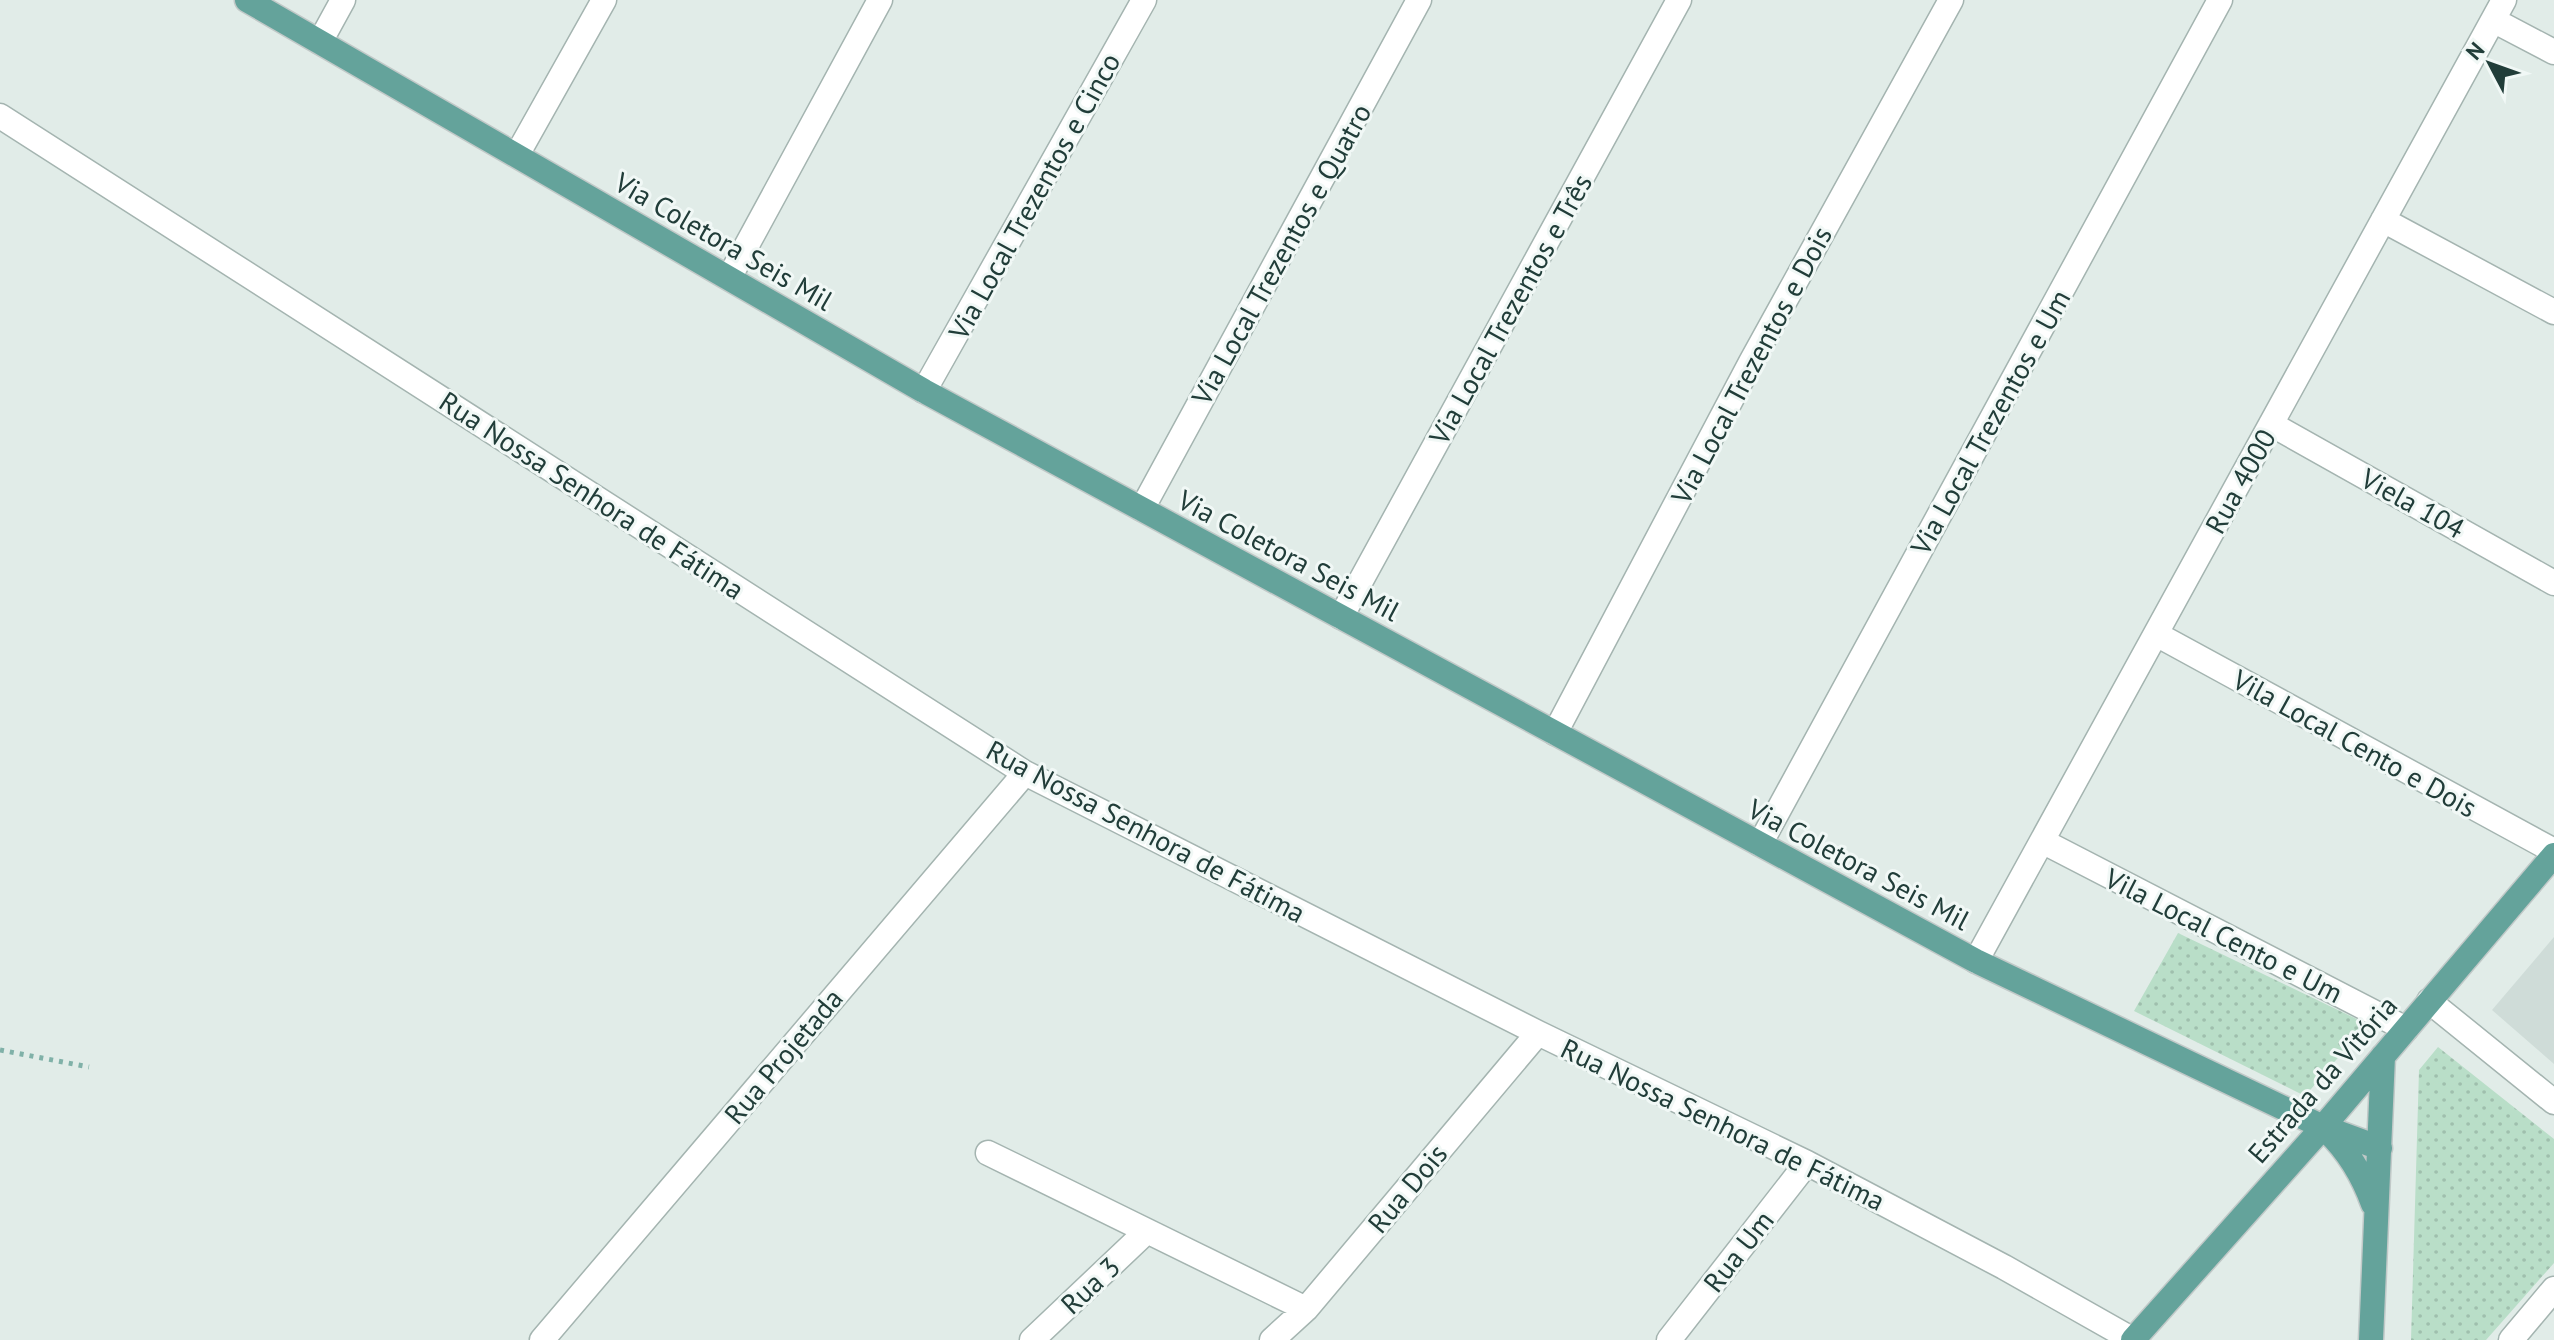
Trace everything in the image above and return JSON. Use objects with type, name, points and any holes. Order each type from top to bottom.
[{"type":"main road","name":"Via Coletora Seis Mil","points":[[247,0],[924,391],[1976,961],[2323,1127],[2380,1148]]},
{"type":"main road","name":"Estrada da Vitória","points":[[2133,1340],[2323,1127],[2554,853]]},
{"type":"main road","points":[[2371,1340],[2383,1056]]},
{"type":"main road","points":[[2323,1127],[2356,1167],[2377,1213]]},
{"type":"street","points":[[320,42],[343,0]]},
{"type":"street","points":[[517,155],[604,0]]},
{"type":"street","points":[[729,278],[880,0]]},
{"type":"street","name":"Via Local Trezentos e Cinco","points":[[924,391],[1144,0]]},
{"type":"street","name":"Via Local Trezentos e Quatro","points":[[1142,509],[1419,0]]},
{"type":"street","name":"Via Local Trezentos e Três","points":[[1341,617],[1679,0]]},
{"type":"street","name":"Via Local Trezentos e Dois","points":[[1555,733],[1751,362],[1951,0]]},
{"type":"street","name":"Via Local Trezentos e Um","points":[[1760,844],[2220,0]]},
{"type":"street","points":[[2499,10],[2554,52]]},
{"type":"street","name":"Rua 4000","points":[[1976,961],[2499,10]]},
{"type":"street","name":"Rua Nossa Senhora de Fátima","points":[[0,116],[1025,773],[1538,1033],[1807,1163],[2004,1267],[2133,1340]]},
{"type":"street","points":[[2383,220],[2554,312]]},
{"type":"street","name":"Viela 104","points":[[2271,424],[2554,583]]},
{"type":"street","name":"Vila Local Cento e Dois","points":[[2156,634],[2554,853]]},
{"type":"street","name":"Rua Projetada","points":[[542,1340],[1025,773]]},
{"type":"street","name":"Vila Local Cento e Um","points":[[2042,841],[2406,1029]]},
{"type":"street","points":[[2429,1001],[2554,1102]]},
{"type":"street","name":"Rua Dois","points":[[1272,1340],[1306,1309],[1538,1033]]},
{"type":"street","points":[[988,1153],[1306,1309]]},
{"type":"street","name":"Rua Um","points":[[1669,1340],[1807,1163]]},
{"type":"street","name":"Rua 3","points":[[1032,1340],[1147,1231]]},
{"type":"street","points":[[2511,1340],[2554,1289]]},
{"type":"path","points":[[0,1050],[89,1067]]},
{"type":"shaded area","points":[[2554,937],[2554,1064],[2492,1010]]},
{"type":"green space","points":[[2178,933],[2367,1024],[2305,1096],[2134,1011]]},
{"type":"green space","points":[[2438,1047],[2554,1139],[2554,1263],[2486,1340],[2411,1340],[2419,1070]]}]
